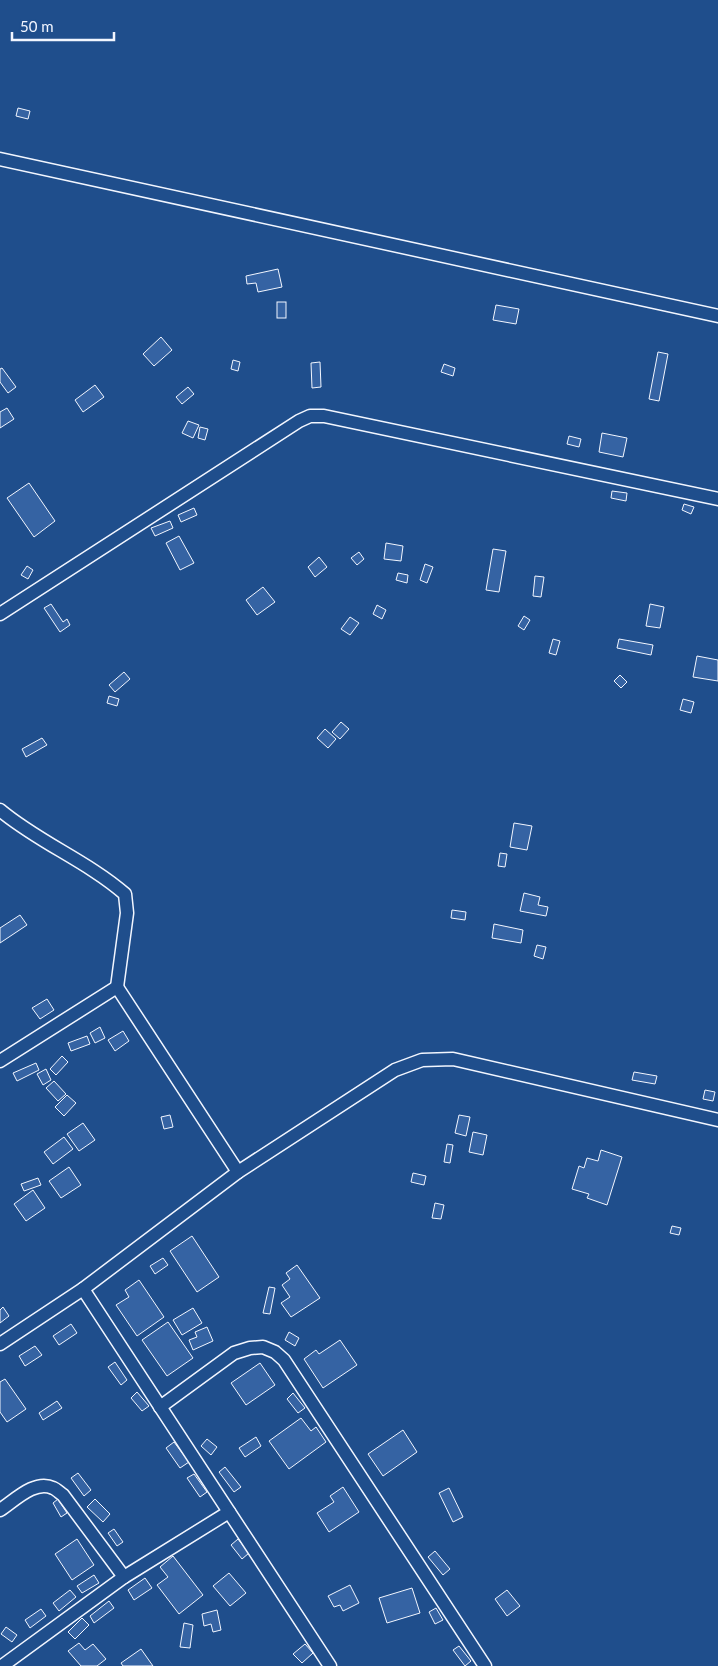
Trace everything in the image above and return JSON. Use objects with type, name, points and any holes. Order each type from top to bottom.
[{"type":"street","points":[[0,159],[718,316]]},
{"type":"street","points":[[0,614],[310,416],[324,416],[718,499]]},
{"type":"street","points":[[0,810],[24,828],[109,880],[124,894],[127,913],[117,987],[238,1172]]},
{"type":"street","points":[[0,1061],[117,987]]},
{"type":"street","points":[[0,1344],[83,1289],[238,1172],[395,1070],[422,1060],[453,1059],[718,1120]]},
{"type":"street","points":[[83,1289],[330,1666]]},
{"type":"street","points":[[160,1407],[234,1353],[250,1348],[263,1347],[275,1352],[284,1360],[485,1666]]},
{"type":"street","points":[[0,1510],[36,1486],[44,1485],[53,1488],[63,1495],[124,1577]]},
{"type":"street","points":[[2,1666],[124,1577],[229,1512]]},
{"type":"building","points":[[18,108],[30,111],[28,119],[16,116]]},
{"type":"building","points":[[278,269],[282,287],[258,292],[256,283],[247,284],[246,276]]},
{"type":"building","points":[[277,302],[286,302],[286,318],[277,318]]},
{"type":"building","points":[[496,305],[519,309],[516,324],[493,320]]},
{"type":"building","points":[[161,337],[172,350],[154,366],[143,354]]},
{"type":"building","points":[[658,352],[668,354],[659,401],[649,399]]},
{"type":"building","points":[[233,360],[240,362],[238,371],[231,369]]},
{"type":"building","points":[[320,362],[321,387],[312,388],[311,363]]},
{"type":"building","points":[[444,364],[455,368],[453,376],[441,372]]},
{"type":"building","points":[[2,368],[16,387],[8,393],[0,382],[0,369]]},
{"type":"building","points":[[95,385],[104,397],[83,412],[75,400]]},
{"type":"building","points":[[188,387],[194,394],[182,404],[176,397]]},
{"type":"building","points":[[7,408],[14,419],[0,428],[0,412]]},
{"type":"building","points":[[188,421],[199,425],[193,438],[182,433]]},
{"type":"building","points":[[200,427],[208,429],[205,440],[198,438]]},
{"type":"building","points":[[602,433],[627,438],[623,457],[599,452]]},
{"type":"building","points":[[569,436],[581,439],[579,447],[567,444]]},
{"type":"building","points":[[29,483],[55,521],[34,537],[7,498]]},
{"type":"building","points":[[612,491],[627,493],[626,501],[611,498]]},
{"type":"building","points":[[684,504],[694,507],[691,514],[682,510]]},
{"type":"building","points":[[194,508],[197,515],[181,522],[178,515]]},
{"type":"building","points":[[170,521],[173,528],[155,536],[151,528]]},
{"type":"building","points":[[179,536],[194,563],[180,570],[166,543]]},
{"type":"building","points":[[386,543],[403,546],[401,561],[384,559]]},
{"type":"building","points":[[493,549],[506,551],[499,592],[486,590]]},
{"type":"building","points":[[359,552],[364,559],[357,565],[351,558]]},
{"type":"building","points":[[319,557],[327,567],[315,577],[308,567]]},
{"type":"building","points":[[425,564],[433,567],[427,583],[420,580]]},
{"type":"building","points":[[27,566],[33,570],[28,579],[21,575]]},
{"type":"building","points":[[398,573],[408,575],[407,583],[396,580]]},
{"type":"building","points":[[535,576],[544,577],[541,597],[533,596]]},
{"type":"building","points":[[263,587],[275,602],[257,615],[246,600]]},
{"type":"building","points":[[51,604],[63,622],[67,619],[70,625],[60,632],[44,608]]},
{"type":"building","points":[[650,604],[664,607],[660,628],[646,626]]},
{"type":"building","points":[[377,605],[386,610],[382,619],[373,614]]},
{"type":"building","points":[[524,616],[530,620],[524,630],[518,626]]},
{"type":"building","points":[[350,617],[359,623],[350,635],[341,629]]},
{"type":"building","points":[[553,639],[560,641],[556,655],[549,653]]},
{"type":"building","points":[[619,639],[653,645],[651,655],[617,648]]},
{"type":"building","points":[[697,656],[718,660],[718,681],[693,677]]},
{"type":"building","points":[[124,672],[130,679],[115,692],[109,685]]},
{"type":"building","points":[[620,675],[627,682],[621,688],[614,681]]},
{"type":"building","points":[[109,696],[119,699],[117,706],[107,703]]},
{"type":"building","points":[[683,699],[694,702],[691,713],[680,710]]},
{"type":"building","points":[[341,722],[349,729],[340,739],[332,732]]},
{"type":"building","points":[[325,729],[336,739],[328,748],[317,738]]},
{"type":"building","points":[[42,738],[47,745],[26,757],[22,749]]},
{"type":"building","points":[[514,823],[532,826],[527,850],[510,847]]},
{"type":"building","points":[[500,853],[507,854],[505,867],[498,866]]},
{"type":"building","points":[[524,893],[540,897],[538,905],[548,907],[546,916],[520,911]]},
{"type":"building","points":[[452,910],[466,912],[465,920],[451,918]]},
{"type":"building","points":[[20,915],[27,925],[0,943],[0,928]]},
{"type":"building","points":[[494,924],[523,930],[521,943],[492,938]]},
{"type":"building","points":[[537,945],[546,947],[543,959],[534,956]]},
{"type":"building","points":[[47,999],[54,1010],[40,1019],[32,1008]]},
{"type":"building","points":[[100,1027],[105,1038],[95,1043],[90,1033]]},
{"type":"building","points":[[123,1031],[129,1041],[115,1051],[108,1040]]},
{"type":"building","points":[[87,1036],[90,1044],[71,1051],[68,1043]]},
{"type":"building","points":[[62,1056],[68,1062],[56,1075],[50,1069]]},
{"type":"building","points":[[36,1063],[39,1070],[17,1081],[13,1073]]},
{"type":"building","points":[[46,1069],[51,1080],[43,1085],[37,1074]]},
{"type":"building","points":[[634,1072],[657,1076],[655,1084],[632,1080]]},
{"type":"building","points":[[54,1081],[66,1094],[58,1101],[46,1088]]},
{"type":"building","points":[[705,1090],[715,1092],[713,1101],[703,1099]]},
{"type":"building","points":[[67,1095],[76,1103],[64,1116],[55,1107]]},
{"type":"building","points":[[170,1115],[173,1127],[164,1129],[161,1117]]},
{"type":"building","points":[[459,1115],[470,1117],[466,1136],[455,1133]]},
{"type":"building","points":[[83,1123],[95,1140],[79,1151],[67,1134]]},
{"type":"building","points":[[473,1132],[487,1135],[483,1155],[469,1152]]},
{"type":"building","points":[[64,1137],[73,1149],[53,1164],[44,1152]]},
{"type":"building","points":[[447,1144],[453,1145],[450,1163],[444,1162]]},
{"type":"building","points":[[601,1150],[622,1157],[607,1205],[587,1198],[589,1194],[572,1189],[579,1166],[584,1168],[587,1158],[598,1161]]},
{"type":"building","points":[[69,1167],[81,1185],[61,1198],[49,1181]]},
{"type":"building","points":[[413,1173],[426,1176],[424,1185],[411,1182]]},
{"type":"building","points":[[38,1178],[41,1185],[24,1191],[21,1184]]},
{"type":"building","points":[[33,1190],[45,1208],[26,1221],[14,1204]]},
{"type":"building","points":[[435,1203],[444,1205],[441,1219],[432,1218]]},
{"type":"building","points":[[672,1226],[681,1228],[679,1235],[670,1233]]},
{"type":"building","points":[[192,1236],[219,1277],[197,1292],[170,1251]]},
{"type":"building","points":[[163,1258],[168,1265],[155,1274],[150,1266]]},
{"type":"building","points":[[297,1265],[320,1298],[291,1317],[281,1303],[290,1297],[282,1285],[290,1279],[286,1273]]},
{"type":"building","points":[[139,1280],[164,1317],[137,1336],[116,1305],[129,1297],[125,1290]]},
{"type":"building","points":[[269,1287],[275,1288],[270,1314],[263,1313]]},
{"type":"building","points":[[3,1307],[9,1316],[0,1323],[0,1310]]},
{"type":"building","points":[[193,1308],[202,1323],[182,1335],[173,1320]]},
{"type":"building","points":[[168,1322],[193,1358],[167,1376],[142,1340]]},
{"type":"building","points":[[71,1324],[77,1333],[59,1345],[53,1336]]},
{"type":"building","points":[[207,1327],[213,1341],[193,1350],[189,1340],[197,1337],[195,1332]]},
{"type":"building","points":[[289,1332],[299,1338],[295,1346],[285,1340]]},
{"type":"building","points":[[340,1340],[357,1365],[323,1388],[304,1359],[316,1350],[319,1354]]},
{"type":"building","points":[[35,1346],[42,1355],[25,1366],[19,1356]]},
{"type":"building","points":[[115,1362],[127,1380],[121,1385],[108,1367]]},
{"type":"building","points":[[260,1363],[275,1385],[246,1405],[231,1383]]},
{"type":"building","points":[[5,1379],[26,1409],[7,1422],[0,1412],[0,1382]]},
{"type":"building","points":[[137,1392],[149,1406],[142,1411],[131,1398]]},
{"type":"building","points":[[293,1393],[305,1408],[298,1413],[287,1399]]},
{"type":"building","points":[[57,1401],[62,1408],[43,1420],[39,1413]]},
{"type":"building","points":[[301,1418],[311,1431],[316,1427],[326,1442],[289,1469],[269,1441]]},
{"type":"building","points":[[403,1430],[417,1452],[383,1476],[368,1454]]},
{"type":"building","points":[[256,1437],[261,1446],[245,1457],[239,1448]]},
{"type":"building","points":[[207,1439],[217,1447],[211,1455],[201,1446]]},
{"type":"building","points":[[174,1442],[189,1462],[180,1468],[166,1448]]},
{"type":"building","points":[[225,1467],[241,1487],[234,1492],[219,1472]]},
{"type":"building","points":[[78,1473],[91,1490],[84,1496],[71,1478]]},
{"type":"building","points":[[194,1474],[207,1492],[200,1497],[187,1478]]},
{"type":"building","points":[[343,1487],[359,1512],[329,1532],[317,1513],[334,1502],[330,1496]]},
{"type":"building","points":[[449,1488],[463,1517],[453,1522],[439,1493]]},
{"type":"building","points":[[58,1499],[67,1513],[61,1517],[53,1503]]},
{"type":"building","points":[[95,1499],[110,1514],[103,1522],[87,1507]]},
{"type":"building","points":[[114,1529],[123,1542],[117,1546],[108,1533]]},
{"type":"building","points":[[77,1539],[94,1565],[72,1580],[55,1554]]},
{"type":"building","points":[[238,1539],[249,1553],[242,1559],[231,1545]]},
{"type":"building","points":[[435,1551],[450,1569],[443,1575],[428,1557]]},
{"type":"building","points":[[173,1556],[203,1595],[179,1614],[157,1585],[168,1577],[160,1567]]},
{"type":"building","points":[[229,1573],[246,1593],[230,1606],[213,1586]]},
{"type":"building","points":[[94,1575],[99,1583],[82,1593],[77,1586]]},
{"type":"building","points":[[145,1578],[152,1588],[134,1600],[128,1590]]},
{"type":"building","points":[[350,1585],[359,1603],[343,1611],[340,1605],[334,1607],[328,1596]]},
{"type":"building","points":[[412,1588],[420,1613],[387,1623],[379,1598]]},
{"type":"building","points":[[70,1590],[76,1597],[59,1611],[53,1603]]},
{"type":"building","points":[[507,1590],[520,1606],[507,1616],[495,1599]]},
{"type":"building","points":[[109,1601],[114,1608],[94,1623],[90,1616]]},
{"type":"building","points":[[436,1608],[443,1620],[435,1624],[429,1612]]},
{"type":"building","points":[[41,1609],[46,1616],[30,1628],[25,1620]]},
{"type":"building","points":[[217,1610],[221,1630],[213,1632],[211,1624],[204,1626],[202,1614]]},
{"type":"building","points":[[82,1618],[89,1625],[75,1639],[68,1632]]},
{"type":"building","points":[[184,1623],[193,1625],[190,1648],[180,1647]]},
{"type":"building","points":[[6,1627],[17,1635],[12,1642],[1,1634]]},
{"type":"building","points":[[79,1643],[85,1650],[93,1644],[106,1659],[97,1666],[81,1666],[68,1651]]},
{"type":"building","points":[[305,1644],[313,1653],[302,1663],[293,1654]]},
{"type":"building","points":[[459,1646],[471,1661],[465,1666],[453,1650]]},
{"type":"building","points":[[141,1649],[153,1666],[123,1666],[121,1663]]}]
